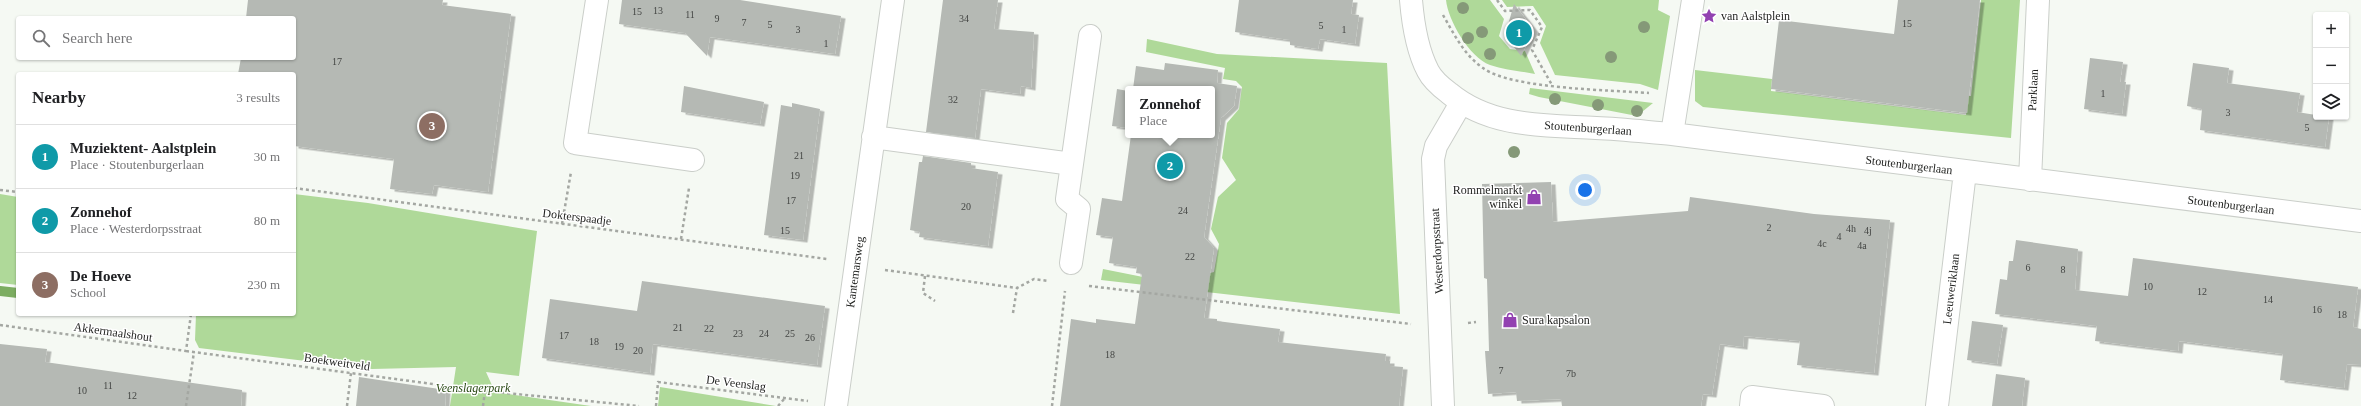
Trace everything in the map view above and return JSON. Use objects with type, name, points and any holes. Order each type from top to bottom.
[{"type":"street","points":[[597,0],[575,143],[693,160]]},
{"type":"street","name":"Kantemarsweg","points":[[836,406],[893,0]]},
{"type":"street","name":"Stoutenburgerlaan","points":[[1411,0],[1420,51],[1428,72],[1440,86],[1461,103],[1477,112],[1522,123],[1672,134],[2361,221]]},
{"type":"street","points":[[1672,134],[1680,96],[1693,0]]},
{"type":"street","name":"Parklaan","points":[[2030,180],[2038,0]]},
{"type":"street","points":[[1069,273],[1079,209],[1067,199],[1090,36]]},
{"type":"street","name":"Westerdorpsstraat","points":[[1443,406],[1433,160],[1436,146],[1461,103]]},
{"type":"street","points":[[873,137],[1072,164]]},
{"type":"street","name":"Leeuweriklaan","points":[[1937,406],[1965,172]]},
{"type":"street","points":[[1751,406],[1752,397],[1823,406]]},
{"type":"path","points":[[1497,0],[1505,11],[1530,10],[1542,27],[1532,50],[1552,86]]},
{"type":"path","points":[[1442,13],[1457,41],[1482,68],[1494,75],[1552,86],[1680,96]]},
{"type":"path","points":[[562,224],[575,143]]},
{"type":"path","points":[[681,239],[693,160]]},
{"type":"path","name":"Dokterspaadje","points":[[296,188],[817,257],[925,276],[1017,288]]},
{"type":"path","points":[[0,190],[16,192]]},
{"type":"path","points":[[1052,406],[1069,273]]},
{"type":"path","points":[[925,276],[923,293],[935,301]]},
{"type":"path","points":[[1013,313],[1017,288],[1034,279],[1054,282]]},
{"type":"path","points":[[1088,286],[1399,324],[1440,324]]},
{"type":"path","points":[[186,351],[191,316]]},
{"type":"path","name":"Akkermaalshout","points":[[0,325],[186,351]]},
{"type":"path","name":"Boekweitveld","points":[[186,351],[485,391]]},
{"type":"path","points":[[186,406],[194,352]]},
{"type":"path","points":[[347,406],[351,373]]},
{"type":"path","name":"De Veenslag","points":[[656,406],[658,382],[836,406]]},
{"type":"path","points":[[483,406],[485,391],[639,406]]},
{"type":"path","points":[[778,406],[785,398]]},
{"type":"green space","points":[[1446,0],[1490,0],[1504,19],[1499,36],[1510,49],[1525,51],[1535,74],[1495,67],[1482,61],[1467,46],[1455,27]]},
{"type":"green space","points":[[1502,0],[1659,0],[1658,10],[1670,16],[1658,90],[1640,84],[1555,75],[1540,43],[1546,26],[1533,6],[1507,7]]},
{"type":"green space","points":[[1981,0],[2020,0],[2011,138],[1703,107],[1695,101],[1695,70],[1772,79],[1771,91],[1966,115],[1968,96],[1971,96]]},
{"type":"green space","points":[[1147,39],[1217,54],[1387,63],[1400,314],[1101,280],[1103,269],[1193,287],[1206,274],[1214,272],[1219,244],[1211,229],[1218,197],[1236,180],[1222,158],[1227,123],[1239,109],[1242,87],[1236,81],[1223,79],[1225,68],[1146,52]]},
{"type":"green space","points":[[1530,88],[1653,103],[1637,116],[1539,97],[1529,94]]},
{"type":"green space","points":[[0,194],[16,197],[16,285],[0,283]]},
{"type":"green space","name":"Veenslagerpark","points":[[296,194],[368,203],[537,231],[519,376],[486,372],[495,392],[591,406],[450,406],[456,367],[372,369],[199,348],[195,340],[196,316],[296,316]]},
{"type":"green space","points":[[660,387],[776,406],[658,406]]},
{"type":"building","points":[[248,0],[443,0],[442,5],[511,14],[488,192],[434,185],[432,194],[390,189],[394,159],[296,146],[296,72],[238,72],[241,60],[296,60],[296,16],[246,16]]},
{"type":"building","points":[[622,0],[740,0],[841,16],[835,54],[710,37],[707,56],[685,33],[619,24]]},
{"type":"building","points":[[943,0],[998,0],[994,29],[1034,32],[1031,88],[1021,86],[1020,94],[981,89],[975,138],[926,132]]},
{"type":"building","points":[[1239,0],[1353,0],[1351,14],[1359,15],[1355,44],[1320,39],[1318,49],[1290,45],[1290,40],[1235,32]]},
{"type":"building","points":[[1898,0],[1980,0],[1967,113],[1771,89],[1779,20],[1894,34]]},
{"type":"building","points":[[1514,4],[1534,30],[1521,56],[1505,35]]},
{"type":"building","points":[[2090,58],[2123,62],[2120,82],[2126,82],[2122,114],[2084,109]]},
{"type":"building","points":[[1165,63],[1218,70],[1217,83],[1237,86],[1234,106],[1221,118],[1204,237],[1214,248],[1204,318],[1280,329],[1278,342],[1386,354],[1385,361],[1390,361],[1390,366],[1403,367],[1399,406],[1060,406],[1071,319],[1096,323],[1096,319],[1135,324],[1142,274],[1136,273],[1137,267],[1109,263],[1113,237],[1096,235],[1102,198],[1122,201],[1131,138],[1215,138],[1215,86],[1133,86],[1136,66],[1164,70]]},
{"type":"building","points":[[2193,63],[2229,68],[2227,83],[2300,93],[2297,112],[2313,115],[2313,120],[2329,120],[2325,147],[2200,130],[2202,109],[2187,106]]},
{"type":"building","points":[[684,86],[764,102],[760,124],[681,112]]},
{"type":"building","points":[[1117,89],[1125,90],[1125,128],[1112,126]]},
{"type":"building","points":[[792,103],[820,109],[803,240],[764,235],[781,105],[792,107]]},
{"type":"building","points":[[923,156],[971,163],[971,168],[998,172],[988,246],[919,237],[920,232],[910,230],[919,162],[922,162]]},
{"type":"building","points":[[1551,182],[1553,222],[1688,211],[1690,197],[1814,214],[1890,220],[1874,373],[1797,365],[1800,341],[1744,336],[1743,347],[1720,344],[1712,395],[1703,394],[1701,406],[1562,406],[1561,399],[1517,401],[1516,392],[1488,394],[1485,351],[1489,351],[1487,279],[1484,278],[1482,184]]},
{"type":"building","points":[[2016,240],[2078,249],[2075,290],[2128,296],[2133,258],[2358,287],[2353,327],[2361,329],[2361,365],[2347,364],[2344,388],[2280,380],[2283,354],[2179,341],[2178,351],[2095,341],[2097,326],[1995,314],[2000,279],[2007,280],[2009,261],[2013,261]]},
{"type":"building","points":[[642,281],[825,306],[817,365],[653,344],[650,373],[542,358],[550,299],[637,311]]},
{"type":"building","points":[[1972,321],[2003,325],[1997,364],[1967,360]]},
{"type":"building","points":[[0,344],[47,349],[45,362],[242,390],[241,406],[0,406]]},
{"type":"building","points":[[1996,374],[2025,378],[2022,406],[1992,406]]},
{"type":"building","points":[[359,377],[446,390],[445,406],[356,406]]},
{"type":"waterway","points":[[0,291],[16,293]]},
{"type":"place","name":"van Aalstplein","points":[[1709,16]]},
{"type":"place","name":"Muziektent- Aalstplein","points":[[1519,33]]},
{"type":"place","name":"De Hoeve","points":[[432,126]]},
{"type":"place","name":"Zonnehof","points":[[1170,166]]},
{"type":"place","name":"Rommelmarkt winkel","points":[[1534,197]]},
{"type":"place","name":"Sura kapsalon","points":[[1510,320]]}]
